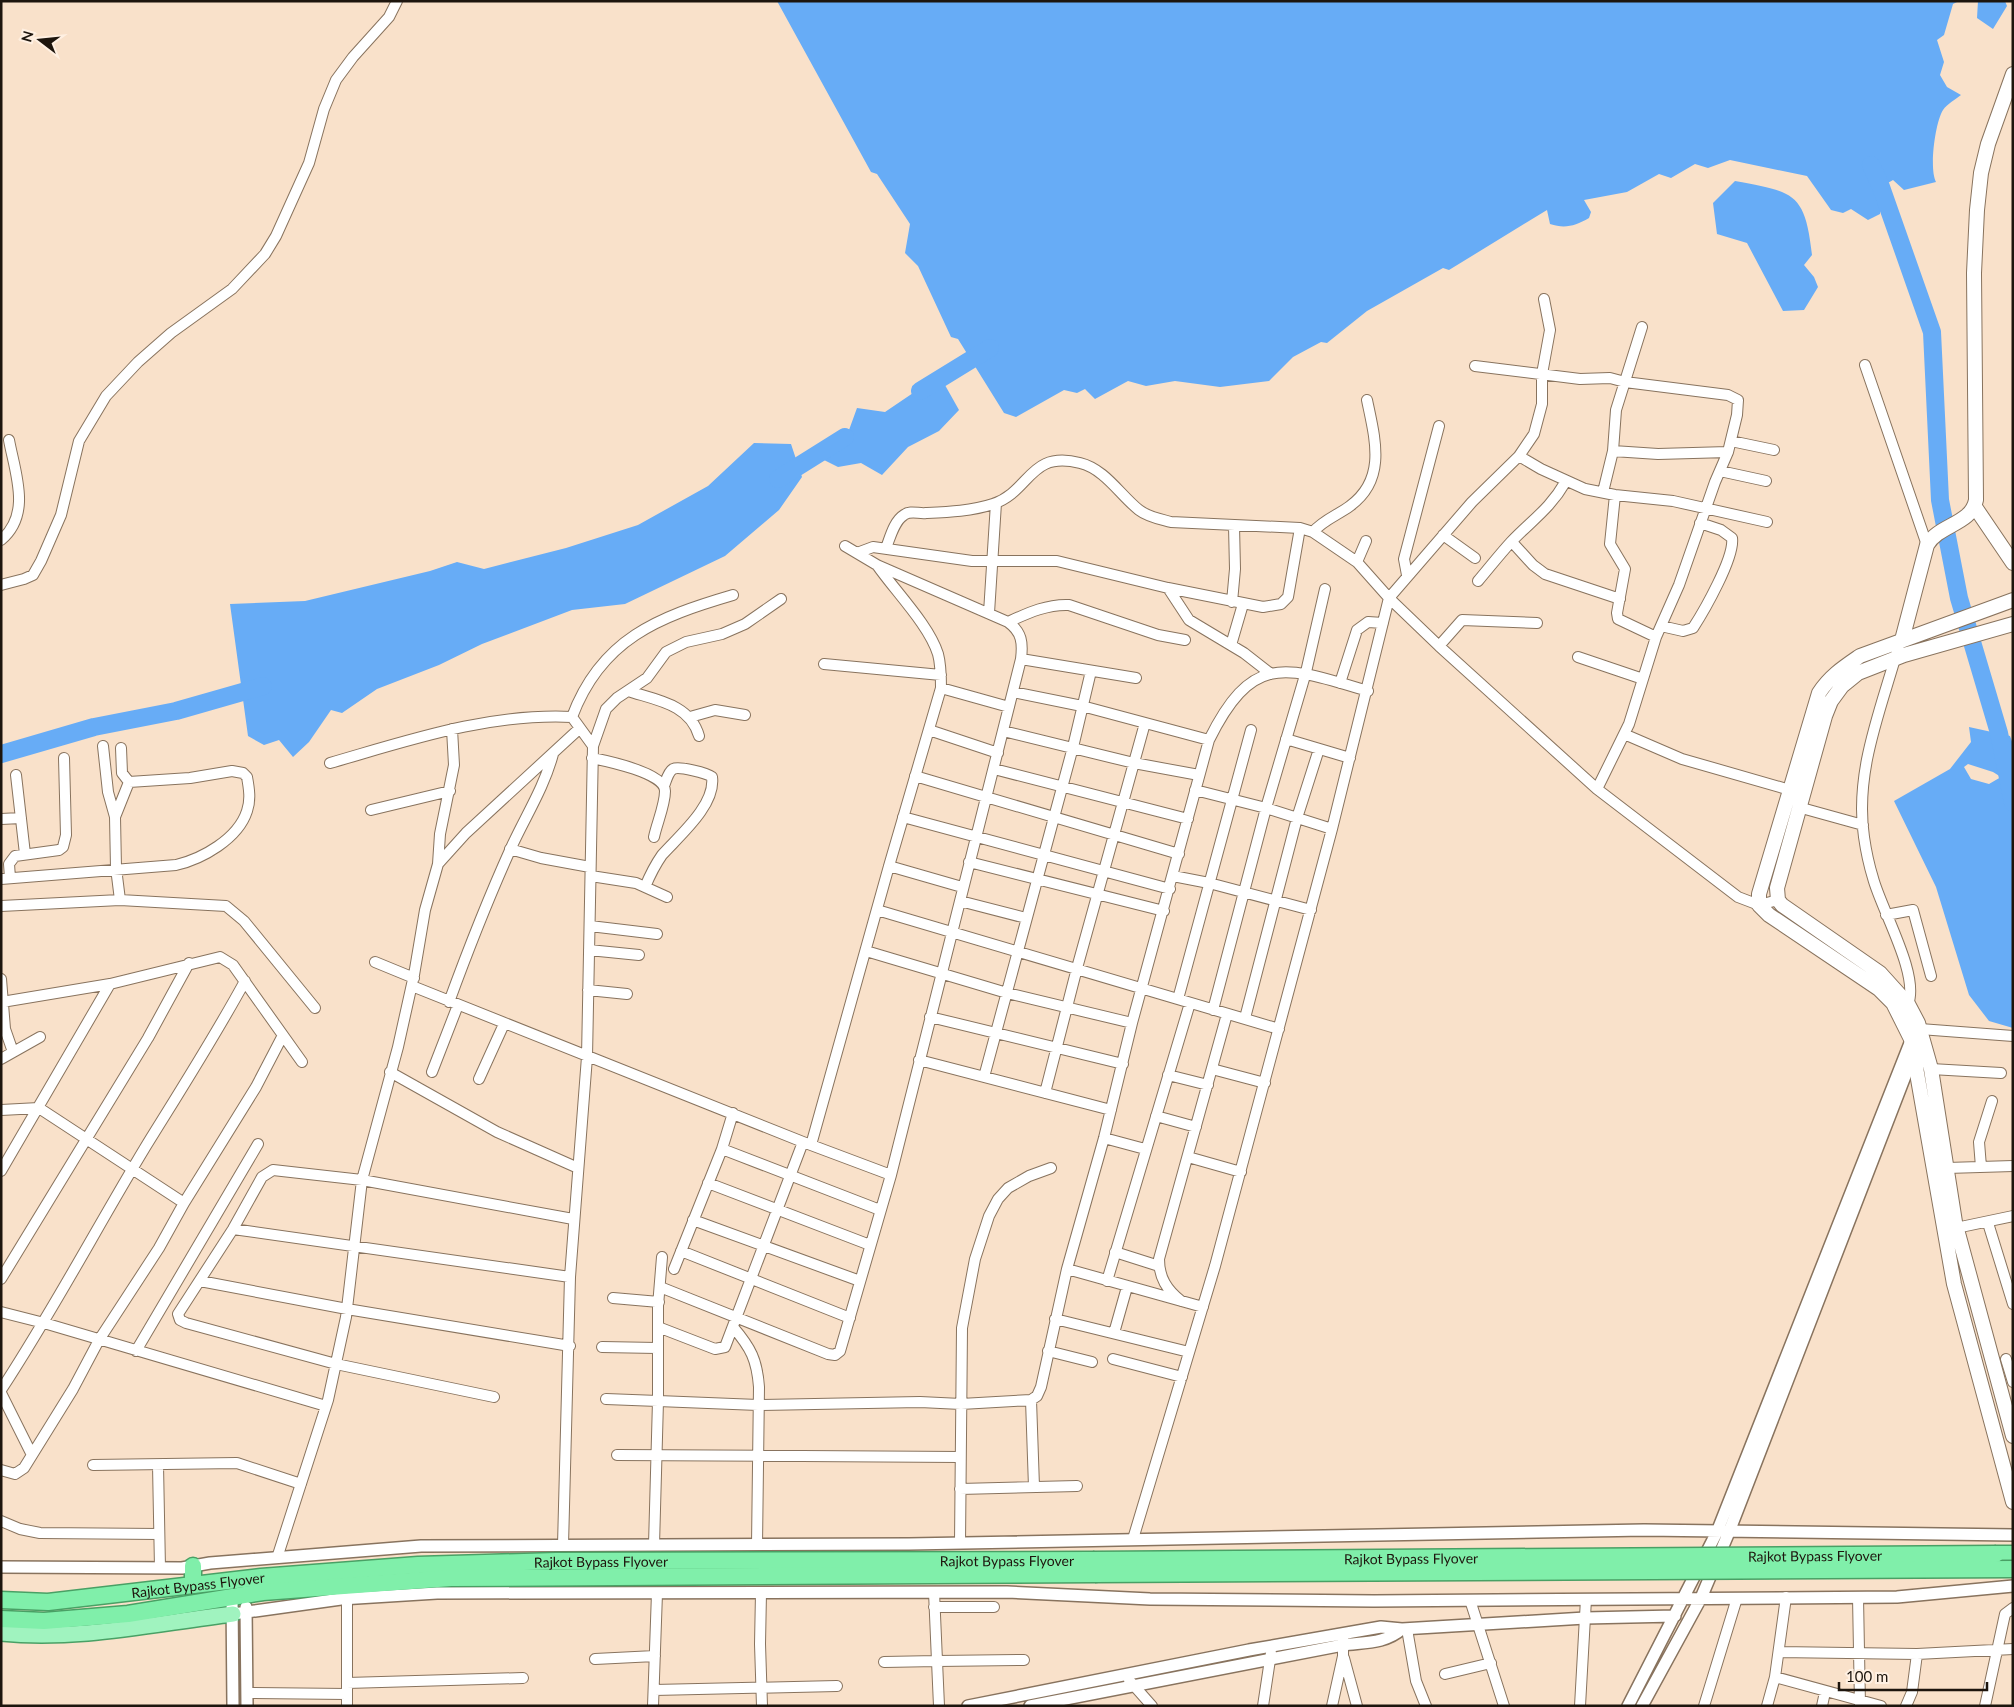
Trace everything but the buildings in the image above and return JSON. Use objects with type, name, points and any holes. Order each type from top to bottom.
[{"type":"highway","name":"Rajkot Bypass Flyover","points":[[1,1619],[44,1621],[128,1614],[239,1596],[369,1582],[451,1578],[2013,1554]]},
{"type":"highway","name":"Rajkot Bypass Flyover","points":[[1,1600],[48,1602],[322,1571],[418,1564],[546,1561],[1094,1567],[2013,1569]]},
{"type":"highway","points":[[193,1566],[193,1585]]},
{"type":"main road","points":[[2013,74],[1988,144],[1981,173],[1977,210],[1974,273],[1970,512],[2013,563]]},
{"type":"main road","points":[[1901,640],[1927,545],[1937,533],[1970,512]]},
{"type":"main road","points":[[1918,1032],[1880,989],[1769,915],[1759,905],[1759,894],[1820,693],[1826,682],[1860,656],[2013,600]]},
{"type":"main road","points":[[2013,624],[1896,658],[1858,672],[1842,686],[1831,701],[1798,807],[1777,888],[1778,900],[1793,914],[1880,973],[1908,1004],[1931,1069],[1956,1228],[2013,1436]]},
{"type":"main road","points":[[1918,1032],[1914,1054],[1943,1232],[1954,1284],[2013,1502]]},
{"type":"main road","points":[[1,1633],[25,1635],[93,1634],[240,1613]]},
{"type":"street","points":[[1,585],[24,579],[33,574],[42,561],[61,515],[79,441],[106,396],[138,362],[170,334],[232,289],[265,254],[280,229],[309,163],[324,109],[336,80],[353,57],[389,17],[397,1]]},
{"type":"street","points":[[1133,1539],[1241,1172],[1368,691],[1389,598],[1472,502],[1519,456],[1534,434],[1542,404],[1542,374],[1550,330],[1544,299]]},
{"type":"street","points":[[1603,492],[1612,451],[1616,410],[1642,327]]},
{"type":"street","points":[[1866,365],[1927,545]]},
{"type":"street","points":[[1475,366],[1580,379],[1610,378],[1625,382],[1733,396],[1738,400],[1728,452],[1679,585],[1656,637],[1624,734],[1597,789]]},
{"type":"street","points":[[1312,532],[1324,521],[1353,504],[1368,490],[1375,466],[1375,441],[1367,400]]},
{"type":"street","points":[[1407,575],[1404,559],[1439,426]]},
{"type":"street","points":[[1,540],[15,522],[20,507],[9,440]]},
{"type":"street","points":[[1731,440],[1774,450]]},
{"type":"street","points":[[1612,451],[1658,454],[1728,452]]},
{"type":"street","points":[[1519,456],[1566,481],[1603,492],[1673,501],[1706,510],[1767,522]]},
{"type":"street","points":[[886,548],[897,522],[908,512],[951,511],[996,503],[1023,484],[1039,466],[1068,460],[1083,463],[1100,473],[1140,510],[1153,518],[1171,522],[1300,528],[1312,532],[1357,562],[1389,598],[1439,646],[1597,789],[1738,898],[1759,905],[1778,900]]},
{"type":"street","points":[[1720,470],[1766,481]]},
{"type":"street","points":[[1478,581],[1512,542],[1548,507],[1566,481]]},
{"type":"street","points":[[1615,495],[1610,544],[1625,569],[1618,619],[1656,637]]},
{"type":"street","points":[[989,613],[994,560],[996,503]]},
{"type":"street","points":[[1661,626],[1683,631],[1693,628],[1721,578],[1733,542],[1732,538],[1721,530],[1700,524]]},
{"type":"street","points":[[1232,602],[1235,570],[1234,526]]},
{"type":"street","points":[[857,553],[873,547],[972,561],[1057,560],[1232,602],[1273,607],[1281,604],[1288,596],[1300,528]]},
{"type":"street","points":[[1442,535],[1475,558]]},
{"type":"street","points":[[1357,562],[1366,541]]},
{"type":"street","points":[[1512,542],[1533,565],[1545,574],[1620,599]]},
{"type":"street","points":[[660,1287],[828,1354],[835,1355],[840,1351],[891,1175],[974,838],[998,753],[1021,659],[1021,636],[1016,628],[989,613],[877,565],[845,546]]},
{"type":"street","points":[[658,1327],[715,1349],[725,1347],[791,1175],[807,1144],[878,910],[941,688],[941,675],[937,651],[923,624],[877,565]]},
{"type":"street","points":[[1168,588],[1189,620],[1231,645],[1271,674]]},
{"type":"street","points":[[1213,1010],[1266,808],[1306,672],[1325,588]]},
{"type":"street","points":[[572,717],[585,689],[605,660],[633,636],[658,620],[733,594]]},
{"type":"street","points":[[563,1546],[570,1346],[570,1277],[587,1057],[593,746],[606,709],[616,698],[647,678],[658,661],[675,646],[722,634],[746,624],[781,599]]},
{"type":"street","points":[[1008,622],[1035,610],[1056,604],[1070,605],[1158,634],[1185,640]]},
{"type":"street","points":[[1231,645],[1243,604]]},
{"type":"street","points":[[1439,646],[1462,620],[1536,623]]},
{"type":"street","points":[[1340,683],[1357,630],[1368,622],[1383,623]]},
{"type":"street","points":[[1901,640],[1867,754],[1862,784],[1863,825],[1873,878],[1907,967],[1911,990],[1908,1004]]},
{"type":"street","points":[[1578,657],[1643,679]]},
{"type":"street","points":[[1021,659],[1136,678]]},
{"type":"street","points":[[824,664],[941,675]]},
{"type":"street","points":[[984,1077],[1073,747],[1091,671]]},
{"type":"street","points":[[606,1399],[758,1405],[920,1402],[961,1404],[1031,1400],[1037,1396],[1041,1387],[1067,1269],[1104,1138],[1132,1023],[1209,740],[1231,700],[1256,679],[1271,674],[1284,671],[1306,672],[1368,691]]},
{"type":"street","points":[[941,688],[1009,707]]},
{"type":"street","points":[[628,691],[665,703],[690,716],[696,724],[699,736]]},
{"type":"street","points":[[1013,692],[1082,706],[1209,740]]},
{"type":"street","points":[[690,716],[715,710],[745,715]]},
{"type":"street","points":[[330,763],[476,723],[536,716],[572,717]]},
{"type":"street","points":[[572,717],[593,746]]},
{"type":"street","points":[[1045,1093],[1077,968],[1145,723]]},
{"type":"street","points":[[277,1558],[326,1406],[336,1364],[347,1309],[362,1180],[413,982],[425,910],[438,864],[440,834],[454,765],[452,729]]},
{"type":"street","points":[[438,864],[466,833],[579,729]]},
{"type":"street","points":[[929,730],[998,753]]},
{"type":"street","points":[[1178,999],[1251,730]]},
{"type":"street","points":[[1003,731],[1134,763],[1199,775]]},
{"type":"street","points":[[1624,734],[1682,758],[1790,790]]},
{"type":"street","points":[[1286,739],[1350,758]]},
{"type":"street","points":[[103,746],[108,792],[115,817],[116,868],[120,900]]},
{"type":"street","points":[[121,748],[122,773],[129,782]]},
{"type":"street","points":[[1245,1018],[1297,818],[1319,749]]},
{"type":"street","points":[[432,1072],[478,924],[510,849],[545,779],[553,753]]},
{"type":"street","points":[[64,758],[65,842],[58,850],[25,854],[11,859],[6,879],[116,868],[176,865],[194,861],[232,832],[242,822],[248,810],[250,791],[248,777],[238,771],[190,778],[129,782]]},
{"type":"street","points":[[592,758],[641,771],[661,782],[664,786]]},
{"type":"street","points":[[645,886],[654,867],[698,815],[713,783],[712,777],[707,773],[677,768],[671,771],[664,786],[665,791],[654,837]]},
{"type":"street","points":[[994,769],[1188,818]]},
{"type":"street","points":[[16,775],[25,854]]},
{"type":"street","points":[[915,776],[1179,854]]},
{"type":"street","points":[[115,817],[129,782]]},
{"type":"street","points":[[1195,790],[1266,808],[1332,829]]},
{"type":"street","points":[[371,810],[450,791]]},
{"type":"street","points":[[1798,807],[1863,825]]},
{"type":"street","points":[[903,817],[974,838],[1170,889]]},
{"type":"street","points":[[1,819],[21,818]]},
{"type":"street","points":[[510,849],[645,886],[667,897]]},
{"type":"street","points":[[969,862],[1164,911]]},
{"type":"street","points":[[889,866],[962,887]]},
{"type":"street","points":[[1173,876],[1209,883],[1311,910]]},
{"type":"street","points":[[1,906],[120,900],[226,906],[244,921],[314,1008]]},
{"type":"street","points":[[960,901],[1026,918]]},
{"type":"street","points":[[878,910],[1017,953],[1143,987],[1279,1029]]},
{"type":"street","points":[[1886,915],[1914,910],[1932,976]]},
{"type":"street","points":[[590,926],[657,934]]},
{"type":"street","points":[[589,950],[639,955]]},
{"type":"street","points":[[866,951],[1007,993],[1067,1009],[1132,1023]]},
{"type":"street","points":[[2,1002],[110,984],[214,957],[226,958],[245,981],[282,1037],[302,1062]]},
{"type":"street","points":[[375,962],[454,1003],[504,1024],[733,1113],[807,1144],[891,1175]]},
{"type":"street","points":[[1,1279],[148,1038],[189,963]]},
{"type":"street","points":[[1,979],[5,1028],[13,1052]]},
{"type":"street","points":[[32,1455],[1,1391],[44,1323],[133,1170],[178,1098],[245,981]]},
{"type":"street","points":[[1,1171],[110,984]]},
{"type":"street","points":[[588,990],[627,994]]},
{"type":"street","points":[[1107,1281],[1190,1003]]},
{"type":"street","points":[[1181,1302],[1167,1288],[1161,1278],[1159,1259],[1227,1014]]},
{"type":"street","points":[[930,1016],[1123,1064]]},
{"type":"street","points":[[478,1079],[504,1024]]},
{"type":"street","points":[[1642,1706],[1701,1598],[1723,1532],[1918,1032],[2013,1036]]},
{"type":"street","points":[[1,1060],[40,1037]]},
{"type":"street","points":[[1,1470],[15,1474],[19,1473],[32,1455],[73,1389],[99,1340],[159,1248],[184,1203],[256,1087],[282,1037]]},
{"type":"street","points":[[1628,1706],[1684,1598],[1723,1532],[1914,1054]]},
{"type":"street","points":[[919,1060],[1111,1110]]},
{"type":"street","points":[[1212,1069],[1264,1083]]},
{"type":"street","points":[[1931,1069],[2001,1073]]},
{"type":"street","points":[[390,1072],[497,1132],[578,1168]]},
{"type":"street","points":[[1168,1075],[1208,1085]]},
{"type":"street","points":[[1981,1167],[1980,1142],[1992,1101]]},
{"type":"street","points":[[1,1110],[39,1108],[184,1203]]},
{"type":"street","points":[[674,1269],[722,1149],[733,1113]]},
{"type":"street","points":[[1156,1116],[1196,1127]]},
{"type":"street","points":[[1104,1138],[1145,1149]]},
{"type":"street","points":[[136,1350],[258,1144]]},
{"type":"street","points":[[722,1149],[880,1210]]},
{"type":"street","points":[[1188,1157],[1241,1172]]},
{"type":"street","points":[[1947,1168],[2013,1166]]},
{"type":"street","points":[[960,1543],[962,1328],[973,1268],[989,1216],[998,1198],[1008,1188],[1029,1176],[1051,1168]]},
{"type":"street","points":[[494,1397],[336,1364],[186,1323],[180,1320],[178,1314],[267,1172],[273,1170],[362,1180],[573,1219]]},
{"type":"street","points":[[708,1184],[870,1245]]},
{"type":"street","points":[[1956,1228],[1988,1223],[2013,1216]]},
{"type":"street","points":[[693,1220],[860,1281]]},
{"type":"street","points":[[1988,1223],[2009,1273],[2013,1304]]},
{"type":"street","points":[[233,1229],[570,1277]]},
{"type":"street","points":[[681,1251],[850,1318]]},
{"type":"street","points":[[1115,1252],[1159,1266]]},
{"type":"street","points":[[654,1545],[658,1327],[662,1257]]},
{"type":"street","points":[[1067,1269],[1202,1307]]},
{"type":"street","points":[[200,1281],[347,1309],[570,1346]]},
{"type":"street","points":[[1114,1333],[1127,1286]]},
{"type":"street","points":[[613,1298],[659,1302]]},
{"type":"street","points":[[1,1312],[326,1406]]},
{"type":"street","points":[[1055,1319],[1189,1352]]},
{"type":"street","points":[[733,1328],[743,1339],[757,1364],[757,1544]]},
{"type":"street","points":[[602,1347],[658,1348]]},
{"type":"street","points":[[1048,1351],[1092,1362]]},
{"type":"street","points":[[1113,1359],[1182,1377]]},
{"type":"street","points":[[1992,1362],[2009,1359],[2013,1382]]},
{"type":"street","points":[[1031,1400],[1034,1487]]},
{"type":"street","points":[[617,1455],[656,1457],[960,1458]]},
{"type":"street","points":[[93,1465],[158,1466],[236,1463],[301,1484]]},
{"type":"street","points":[[158,1466],[160,1568]]},
{"type":"street","points":[[960,1489],[1077,1486]]},
{"type":"street","points":[[1,1521],[20,1529],[40,1533],[159,1534]]},
{"type":"street","points":[[1,1567],[160,1568],[421,1546],[960,1543],[1634,1530],[2013,1535]]},
{"type":"street","points":[[240,1613],[347,1599],[437,1593],[1007,1592],[1150,1599],[1470,1600],[1897,1597],[2013,1586]]},
{"type":"street","points":[[934,1592],[939,1706]]},
{"type":"street","points":[[653,1706],[658,1593]]},
{"type":"street","points":[[761,1593],[762,1706]]},
{"type":"street","points":[[239,1596],[247,1706]]},
{"type":"street","points":[[1767,1706],[1775,1677],[1786,1597]]},
{"type":"street","points":[[1858,1597],[1860,1703]]},
{"type":"street","points":[[1580,1706],[1586,1598]]},
{"type":"street","points":[[1704,1706],[1737,1598]]},
{"type":"street","points":[[347,1599],[347,1706]]},
{"type":"street","points":[[1470,1600],[1504,1706]]},
{"type":"street","points":[[934,1607],[994,1607]]},
{"type":"street","points":[[1985,1706],[2004,1614],[2013,1608]]},
{"type":"street","points":[[233,1706],[240,1613]]},
{"type":"street","points":[[1030,1706],[1125,1676],[1271,1653],[1389,1639],[1404,1629],[1585,1618],[1675,1616]]},
{"type":"street","points":[[1404,1629],[1416,1681],[1426,1706]]},
{"type":"street","points":[[1332,1706],[1343,1645]]},
{"type":"street","points":[[1343,1645],[1357,1706]]},
{"type":"street","points":[[1779,1652],[1917,1654],[2013,1649]]},
{"type":"street","points":[[968,1706],[1055,1699],[1134,1686],[1271,1653]]},
{"type":"street","points":[[1263,1706],[1271,1653]]},
{"type":"street","points":[[1906,1706],[1912,1692],[1917,1654]]},
{"type":"street","points":[[595,1659],[655,1656]]},
{"type":"street","points":[[884,1662],[1024,1660]]},
{"type":"street","points":[[1446,1674],[1491,1663]]},
{"type":"street","points":[[1125,1676],[1152,1706]]},
{"type":"street","points":[[1775,1677],[1860,1703],[1881,1706]]},
{"type":"street","points":[[347,1683],[523,1678]]},
{"type":"street","points":[[654,1690],[762,1686],[838,1686]]},
{"type":"street","points":[[1822,1706],[1825,1692]]},
{"type":"street","points":[[247,1693],[347,1694]]},
{"type":"water","points":[[777,1],[1959,1],[1953,4],[1944,35],[1937,40],[1944,62],[1940,75],[1947,87],[1961,95],[1943,110],[1940,116],[1933,157],[1936,182],[1904,190],[1893,180],[1881,187],[1880,214],[1868,220],[1851,209],[1843,213],[1831,210],[1807,176],[1730,160],[1708,168],[1695,164],[1671,178],[1659,174],[1627,192],[1584,200],[1591,212],[1589,218],[1574,225],[1560,226],[1550,224],[1547,210],[1449,270],[1443,268],[1367,311],[1327,343],[1321,342],[1293,357],[1269,381],[1220,387],[1175,381],[1146,386],[1128,381],[1095,399],[1085,389],[1077,393],[1064,390],[1016,417],[1004,413],[958,339],[951,337],[918,266],[905,253],[910,224],[877,174],[871,172]]},
{"type":"water","points":[[1978,1],[2005,1],[2007,6],[1993,29],[1977,18]]},
{"type":"water","points":[[1735,181],[1783,192],[1793,198],[1800,206],[1809,234],[1812,255],[1804,265],[1814,277],[1818,287],[1804,310],[1783,311],[1747,243],[1717,234],[1713,203]]},
{"type":"water","points":[[941,378],[959,410],[939,431],[908,447],[882,475],[861,463],[838,467],[822,459],[830,437],[849,430],[857,408],[885,412],[916,391],[923,382]]},
{"type":"water","points":[[754,443],[791,444],[802,477],[779,510],[725,556],[625,604],[572,610],[482,644],[439,665],[377,689],[342,713],[331,710],[309,742],[293,757],[279,740],[264,745],[248,736],[230,604],[305,601],[430,571],[457,562],[484,569],[566,548],[638,525],[708,486]]},
{"type":"water","points":[[1969,727],[2010,736],[2013,744],[2013,1028],[1989,1021],[1969,995],[1936,887],[1894,801],[1950,769],[1971,742]],"holes":[[[1968,764],[1993,772],[2001,777],[1989,784],[1971,779],[1964,767]]]},
{"type":"waterway","points":[[1871,165],[1881,187],[1932,332],[1940,500],[1959,598],[1999,733],[2013,803]]},
{"type":"waterway","points":[[920,391],[990,348]]},
{"type":"waterway","points":[[778,479],[845,437]]},
{"type":"waterway","points":[[1,754],[94,727],[176,711],[263,686]]}]
